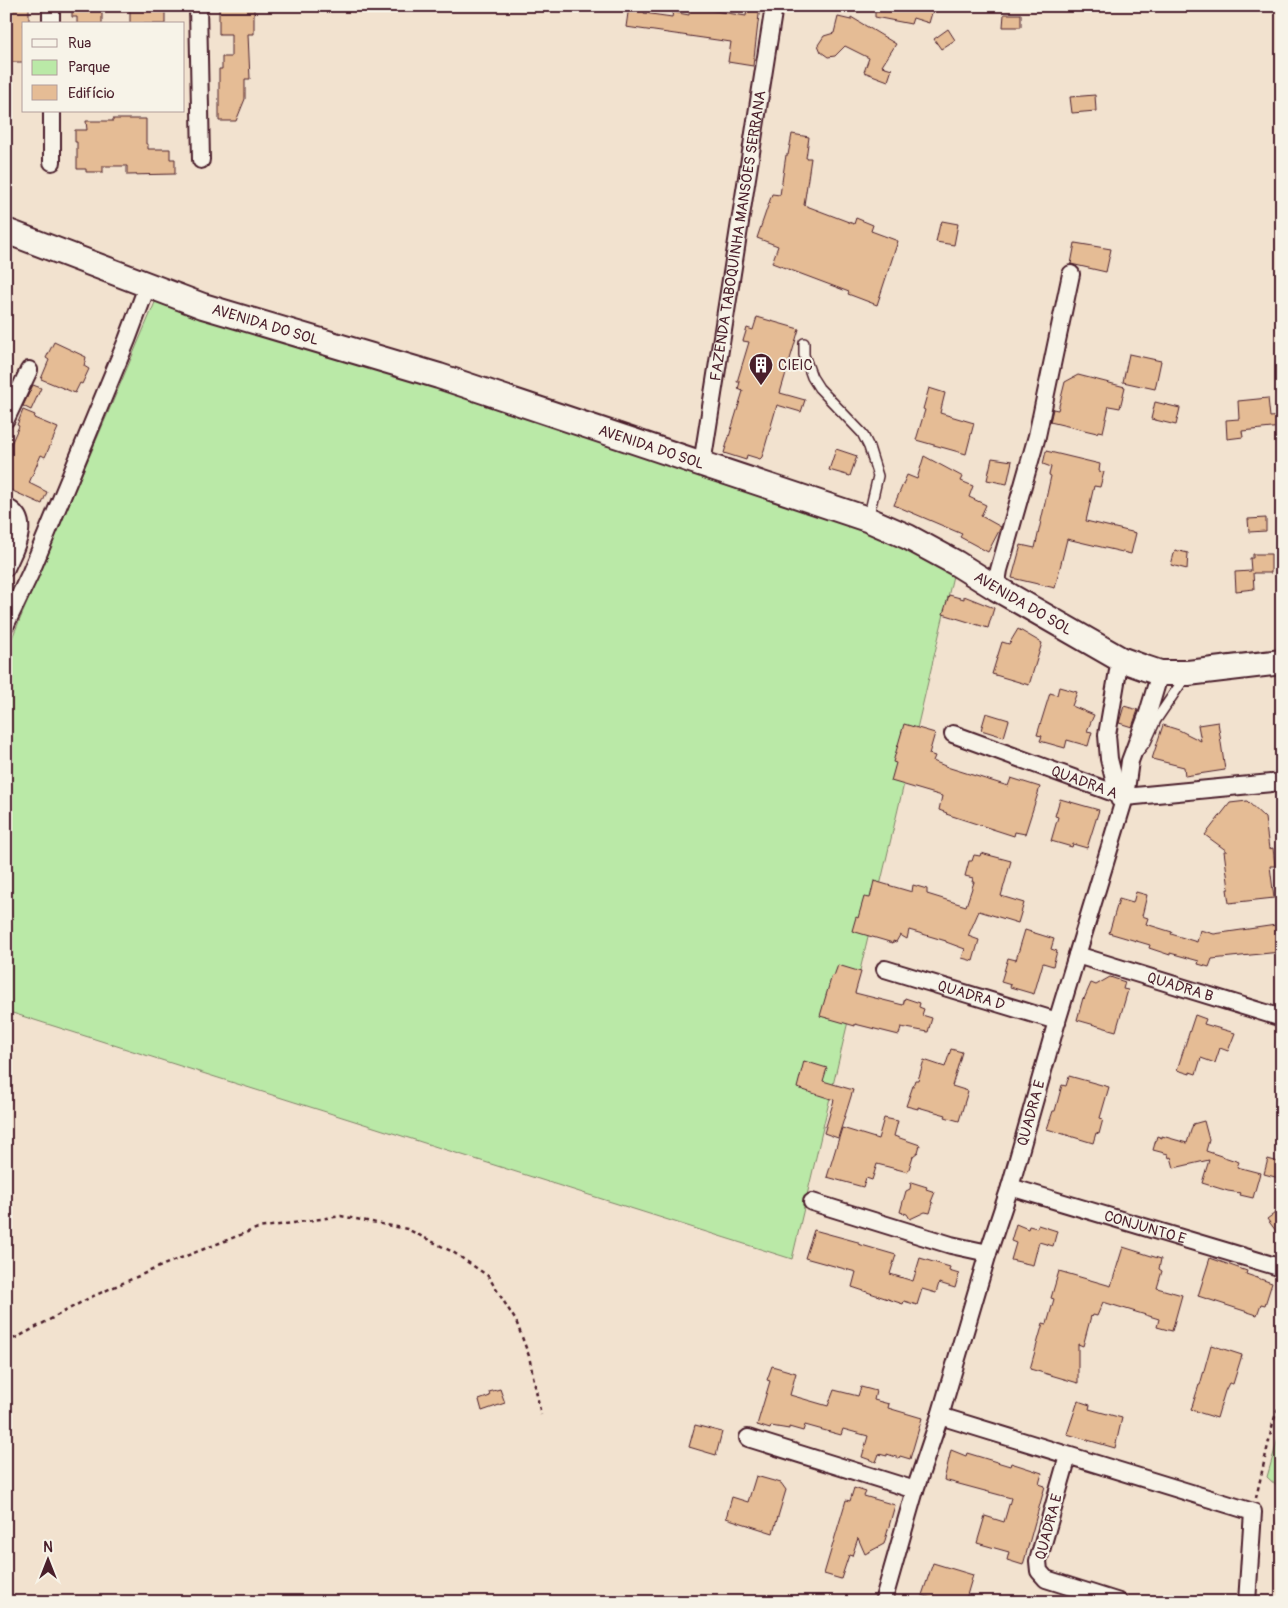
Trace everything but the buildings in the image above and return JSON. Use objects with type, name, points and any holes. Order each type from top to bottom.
[{"type":"street","points":[[50,6],[51,22]]},
{"type":"street","points":[[198,6],[201,160]]},
{"type":"street","name":"FAZENDA TABOQUINHA MANSÕES SERRANA","points":[[702,464],[774,6]]},
{"type":"street","points":[[52,112],[52,162]]},
{"type":"street","name":"AVENIDA DO SOL","points":[[6,231],[203,306],[439,376],[868,519],[908,537],[956,563],[1120,659],[1160,673],[1188,673],[1282,662]]},
{"type":"street","points":[[996,588],[999,570],[1037,436],[1071,274]]},
{"type":"street","points":[[6,624],[30,574],[127,340],[148,284]]},
{"type":"street","points":[[6,419],[29,370]]},
{"type":"street","points":[[6,507],[12,510],[20,520],[21,534],[6,568]]},
{"type":"street","points":[[1120,659],[1107,734],[1109,759],[1121,799]]},
{"type":"street","name":"QUADRA E","points":[[883,1602],[915,1490],[940,1416],[988,1253],[1010,1187],[1121,799],[1130,761],[1160,673]]},
{"type":"street","name":"QUADRA A","points":[[953,734],[1121,799],[1282,782]]},
{"type":"street","name":"QUADRA B","points":[[1077,955],[1282,1018]]},
{"type":"street","name":"QUADRA D","points":[[885,969],[1057,1021]]},
{"type":"street","name":"CONJUNTO E","points":[[1010,1187],[1282,1268]]},
{"type":"street","points":[[812,1202],[951,1245],[988,1253]]},
{"type":"street","points":[[940,1416],[1254,1512],[1247,1602]]},
{"type":"street","points":[[748,1438],[915,1490]]},
{"type":"street","name":"QUADRA E","points":[[1068,1456],[1038,1561],[1039,1571],[1046,1579],[1119,1602]]},
{"type":"lane","points":[[804,342],[804,355],[812,377],[819,388],[862,433],[869,447],[878,476],[868,519]]},
{"type":"lane","points":[[1130,761],[1146,742],[1156,720],[1188,673]]},
{"type":"path","points":[[6,1341],[18,1337],[98,1294],[168,1263],[258,1228],[341,1216],[407,1230],[453,1252],[488,1276],[516,1321],[529,1356],[541,1414]]},
{"type":"path","points":[[1254,1512],[1260,1479],[1282,1395]]},
{"type":"green space","points":[[162,286],[956,563],[792,1259],[6,1011],[6,652]]},
{"type":"green space","points":[[1282,1428],[1282,1491],[1267,1477]]},
{"type":"place","name":"CIEIC","points":[[761,386]]}]
